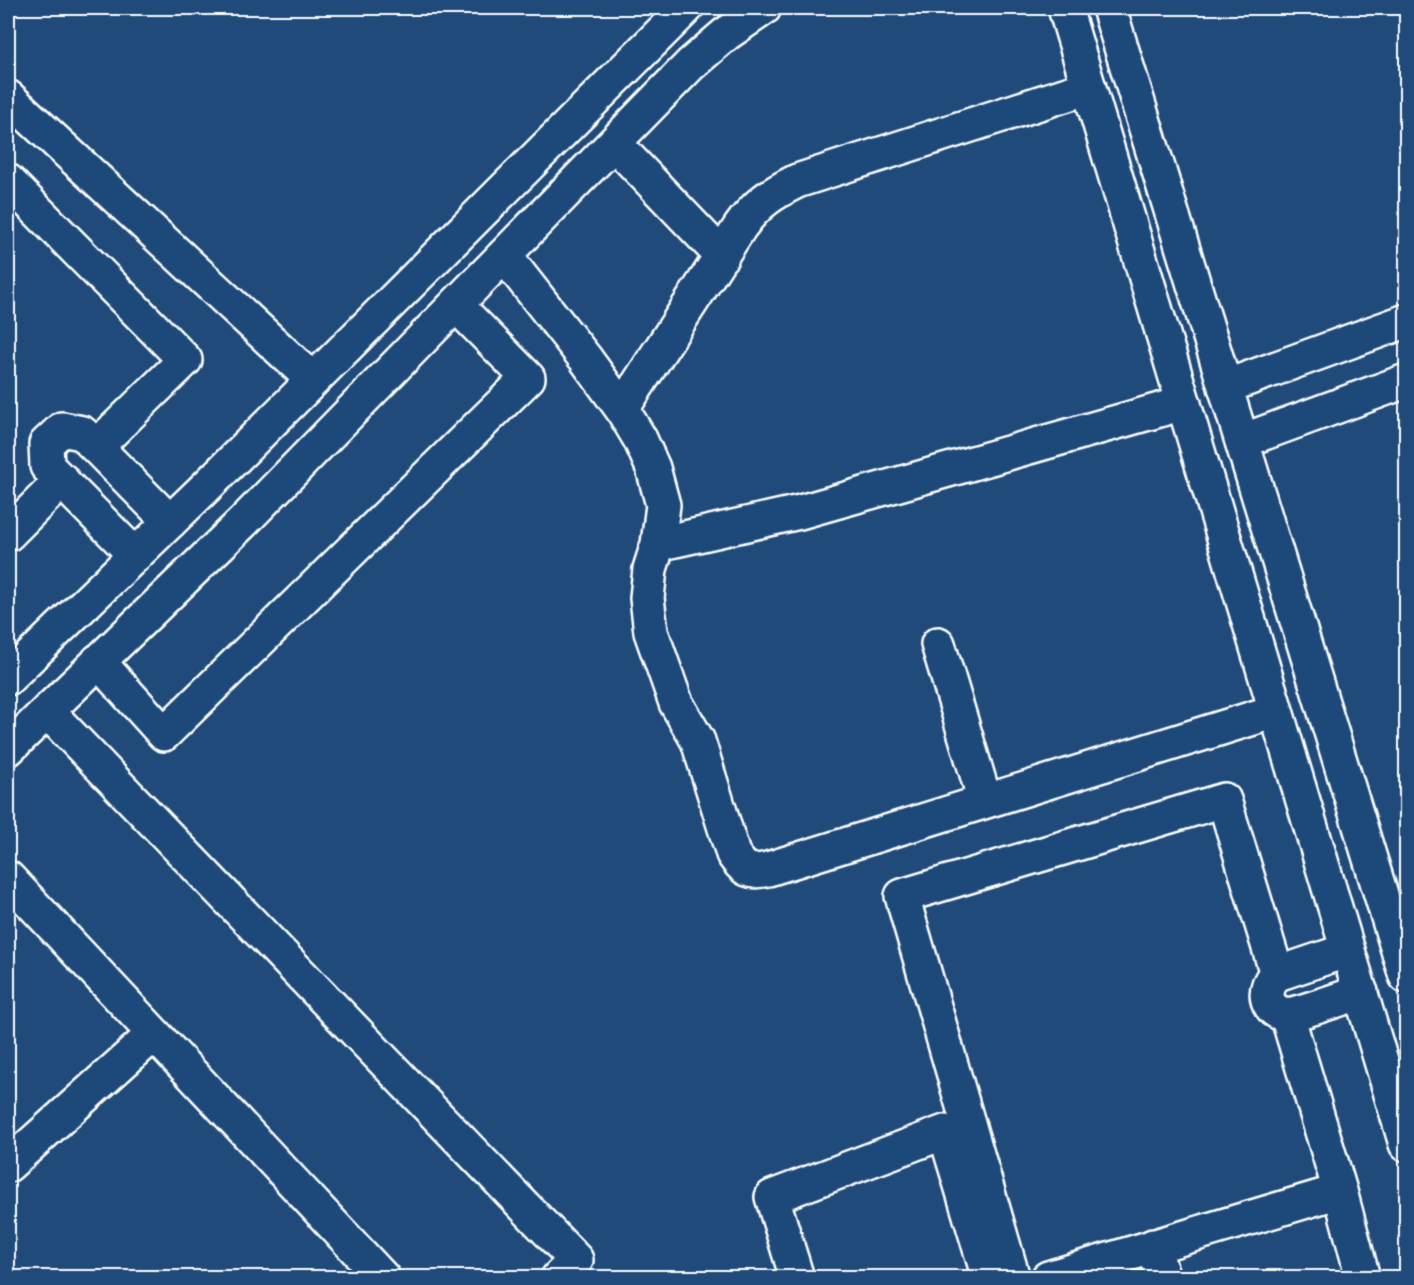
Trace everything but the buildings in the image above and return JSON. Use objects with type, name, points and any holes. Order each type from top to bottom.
[{"type":"street","points":[[8,678],[170,522],[686,8]]},
{"type":"street","points":[[8,748],[243,522],[691,64],[726,34],[764,8]]},
{"type":"street","points":[[1065,8],[1407,1143]]},
{"type":"street","points":[[1109,8],[1407,976]]},
{"type":"street","points":[[622,410],[753,209],[768,196],[797,181],[1089,87]]},
{"type":"street","points":[[8,97],[313,380]]},
{"type":"street","points":[[614,143],[722,256]]},
{"type":"street","points":[[8,181],[185,360],[96,447]]},
{"type":"street","points":[[504,255],[585,358],[622,410],[649,459],[663,505],[658,543],[650,569],[647,598],[651,632],[676,704],[698,741],[733,855],[742,867],[754,872],[768,868],[1276,711]]},
{"type":"street","points":[[98,661],[164,734],[528,378],[456,305]]},
{"type":"street","points":[[1225,387],[1407,321]]},
{"type":"street","points":[[1242,441],[1407,381]]},
{"type":"street","points":[[658,543],[800,512],[1184,403]]},
{"type":"street","points":[[135,555],[47,466],[46,444],[62,429],[82,433],[170,522]]},
{"type":"street","points":[[8,534],[62,480]]},
{"type":"street","points":[[938,644],[985,801]]},
{"type":"street","points":[[47,711],[576,1260],[558,1278]]},
{"type":"street","points":[[1013,1278],[902,897],[1224,800],[1277,974]]},
{"type":"street","points":[[8,878],[154,1034],[370,1273]]},
{"type":"street","points":[[1348,950],[1277,974],[1271,978],[1266,990],[1267,999],[1274,1010],[1287,1015],[1361,992]]},
{"type":"street","points":[[1287,1015],[1340,1191],[1363,1278]]},
{"type":"street","points":[[8,1165],[154,1034]]},
{"type":"street","points":[[797,1278],[772,1197],[945,1132],[989,1278]]},
{"type":"street","points":[[1049,1277],[1340,1191]]},
{"type":"street","points":[[1154,1246],[1163,1278]]}]
